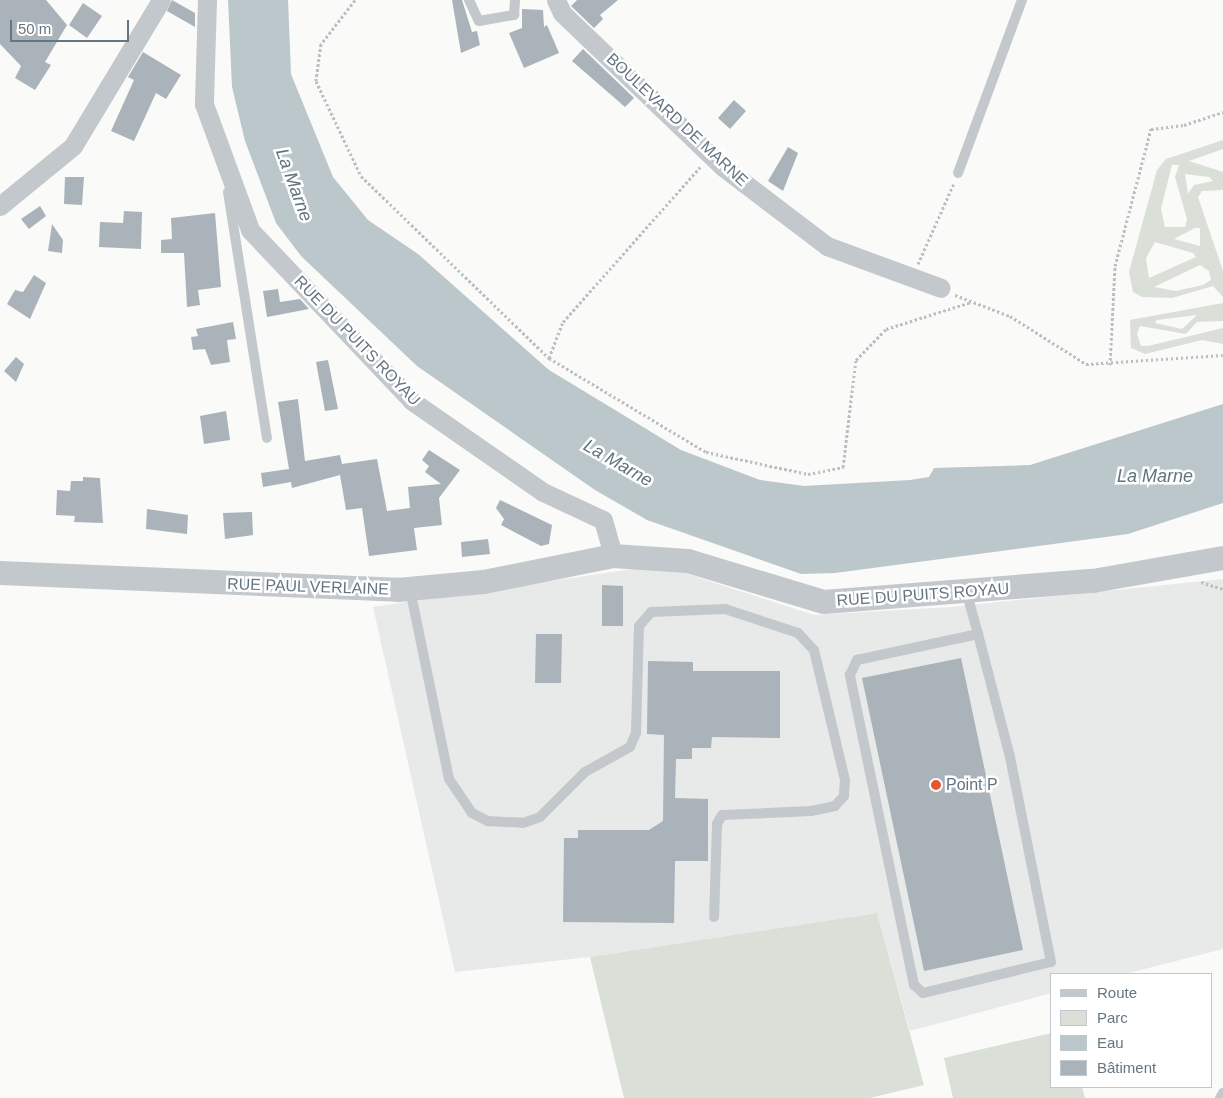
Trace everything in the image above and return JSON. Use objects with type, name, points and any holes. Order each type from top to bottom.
[{"type":"street","points":[[0,206],[73,146],[160,0]]},
{"type":"street","name":"RUE DU PUITS ROYAU","points":[[207,0],[204,104],[225,168],[250,230],[412,401],[543,492],[603,520],[613,556],[688,561],[824,602],[967,594],[1092,581],[1223,558]]},
{"type":"street","name":"BOULEVARD DE MARNE","points":[[556,0],[562,13],[711,155],[826,246],[910,280],[941,288]]},
{"type":"street","name":"RUE PAUL VERLAINE","points":[[0,573],[410,589],[484,582],[613,556]]},
{"type":"lane","points":[[469,0],[479,21],[514,15],[515,0]]},
{"type":"lane","points":[[958,173],[1022,0]]},
{"type":"lane","points":[[225,168],[267,438]]},
{"type":"lane","points":[[410,589],[449,779],[472,813],[488,821],[517,824],[540,817],[586,772],[630,747],[636,733],[639,626],[651,612],[725,609],[798,633],[814,650],[845,780],[844,796],[835,806],[811,811],[722,815],[717,824],[714,917]]},
{"type":"lane","points":[[967,594],[978,634],[1010,756],[1051,962],[923,994],[914,985],[850,675],[857,660],[978,634]]},
{"type":"lane","points":[[1220,1098],[1223,1093]]},
{"type":"path","points":[[354,0],[321,44],[316,81],[361,176],[549,358],[706,452],[808,474],[843,467],[856,360],[886,329],[971,302]]},
{"type":"path","points":[[1110,365],[1115,266],[1151,129],[1184,125],[1223,112]]},
{"type":"path","points":[[549,358],[563,322],[711,155]]},
{"type":"path","points":[[910,280],[958,173]]},
{"type":"path","points":[[941,288],[971,302],[1010,316],[1086,364],[1110,365],[1223,355]]},
{"type":"shaded area","points":[[660,565],[814,615],[951,607],[1223,579],[1223,949],[1129,973],[1050,973],[1050,994],[910,1031],[877,913],[590,957],[455,972],[373,607]]},
{"type":"green space","points":[[1223,140],[1223,149],[1189,161],[1223,172],[1223,190],[1202,191],[1198,197],[1223,271],[1223,297],[1213,286],[1172,298],[1142,297],[1133,292],[1129,272],[1157,170],[1166,159]],"holes":[[[1172,165],[1179,165],[1175,177],[1187,219],[1185,227],[1165,227],[1161,209]],[[1185,174],[1209,177],[1213,181],[1194,185],[1188,194]],[[1195,228],[1200,228],[1200,246],[1174,239]],[[1155,242],[1193,253],[1196,257],[1149,278],[1146,258]],[[1200,265],[1209,271],[1211,280],[1203,285],[1176,291],[1154,287]]]},
{"type":"green space","points":[[1223,303],[1223,321],[1197,322],[1186,334],[1140,326],[1137,334],[1141,346],[1148,346],[1223,328],[1223,344],[1202,340],[1145,354],[1131,348],[1130,320]],"holes":[[[1197,315],[1182,329],[1155,323],[1157,320]]]},
{"type":"green space","points":[[877,913],[924,1085],[870,1098],[624,1098],[590,957]]},
{"type":"green space","points":[[1050,1033],[1050,1088],[1082,1088],[1085,1098],[953,1098],[944,1058]]},
{"type":"water","name":"La Marne","points":[[228,0],[288,0],[291,74],[333,177],[368,220],[418,254],[549,370],[681,450],[760,480],[804,486],[910,480],[929,477],[934,468],[1030,465],[1223,404],[1223,503],[1128,534],[835,573],[801,574],[647,520],[595,490],[417,366],[301,256],[276,223],[245,141],[232,87]]},
{"type":"building","points":[[0,0],[46,0],[67,25],[45,62],[51,65],[35,90],[15,78],[21,66],[0,44]]},
{"type":"building","points":[[172,0],[195,13],[195,27],[167,11]]},
{"type":"building","points":[[452,0],[462,0],[472,32],[477,31],[480,45],[461,53]]},
{"type":"building","points":[[577,0],[618,0],[600,15],[603,19],[594,28],[571,6]]},
{"type":"building","points":[[83,3],[102,16],[87,38],[69,25]]},
{"type":"building","points":[[522,9],[543,10],[544,27],[547,25],[559,53],[524,68],[509,33],[522,28]]},
{"type":"building","points":[[583,49],[634,98],[625,107],[572,61]]},
{"type":"building","points":[[143,52],[181,75],[166,99],[156,93],[134,141],[111,131],[134,80],[128,77]]},
{"type":"building","points":[[734,100],[746,111],[730,129],[718,118]]},
{"type":"building","points":[[788,147],[798,153],[783,191],[768,181]]},
{"type":"building","points":[[65,177],[84,177],[82,205],[64,204]]},
{"type":"building","points":[[40,206],[46,216],[29,229],[21,219]]},
{"type":"building","points":[[124,211],[142,212],[141,249],[99,247],[100,222],[123,223]]},
{"type":"building","points":[[215,213],[221,287],[198,290],[200,305],[187,307],[184,253],[161,253],[161,240],[172,239],[171,218]]},
{"type":"building","points":[[52,224],[63,240],[62,253],[48,251]]},
{"type":"building","points":[[34,275],[46,283],[30,319],[7,304],[15,290],[23,292]]},
{"type":"building","points":[[278,289],[280,302],[300,299],[309,309],[267,317],[263,291]]},
{"type":"building","points":[[233,322],[236,339],[227,340],[230,362],[211,365],[205,349],[193,350],[191,337],[198,336],[196,329]]},
{"type":"building","points":[[16,357],[24,364],[16,382],[4,371]]},
{"type":"building","points":[[328,360],[338,409],[325,411],[316,362]]},
{"type":"building","points":[[298,399],[305,461],[340,455],[342,464],[377,459],[387,511],[410,508],[408,487],[441,484],[425,472],[429,466],[422,460],[429,450],[460,470],[439,498],[442,525],[414,528],[417,550],[369,556],[362,508],[346,510],[340,475],[292,488],[291,482],[263,487],[261,473],[289,469],[278,402]]},
{"type":"building","points":[[226,411],[230,440],[204,444],[200,416]]},
{"type":"building","points":[[83,477],[100,478],[103,523],[74,522],[75,516],[56,515],[57,490],[70,491],[71,481],[83,481]]},
{"type":"building","points":[[500,500],[552,525],[549,544],[541,546],[501,525],[504,519],[496,508]]},
{"type":"building","points":[[147,509],[188,515],[187,534],[146,529]]},
{"type":"building","points":[[252,512],[253,535],[225,539],[223,513]]},
{"type":"building","points":[[488,539],[490,554],[462,557],[461,542]]},
{"type":"building","points":[[602,585],[623,586],[623,626],[602,626]]},
{"type":"building","points":[[536,634],[562,634],[561,683],[535,683]]},
{"type":"building","name":"Point P","points":[[961,658],[1023,950],[924,971],[862,678]]},
{"type":"building","points":[[648,661],[693,662],[693,671],[780,671],[780,738],[712,737],[711,748],[692,748],[692,759],[676,759],[675,798],[708,799],[708,861],[675,861],[674,923],[563,922],[564,838],[578,838],[578,830],[649,830],[663,821],[664,735],[647,734]]},
{"type":"place","name":"Point P","points":[[936,785]]}]
